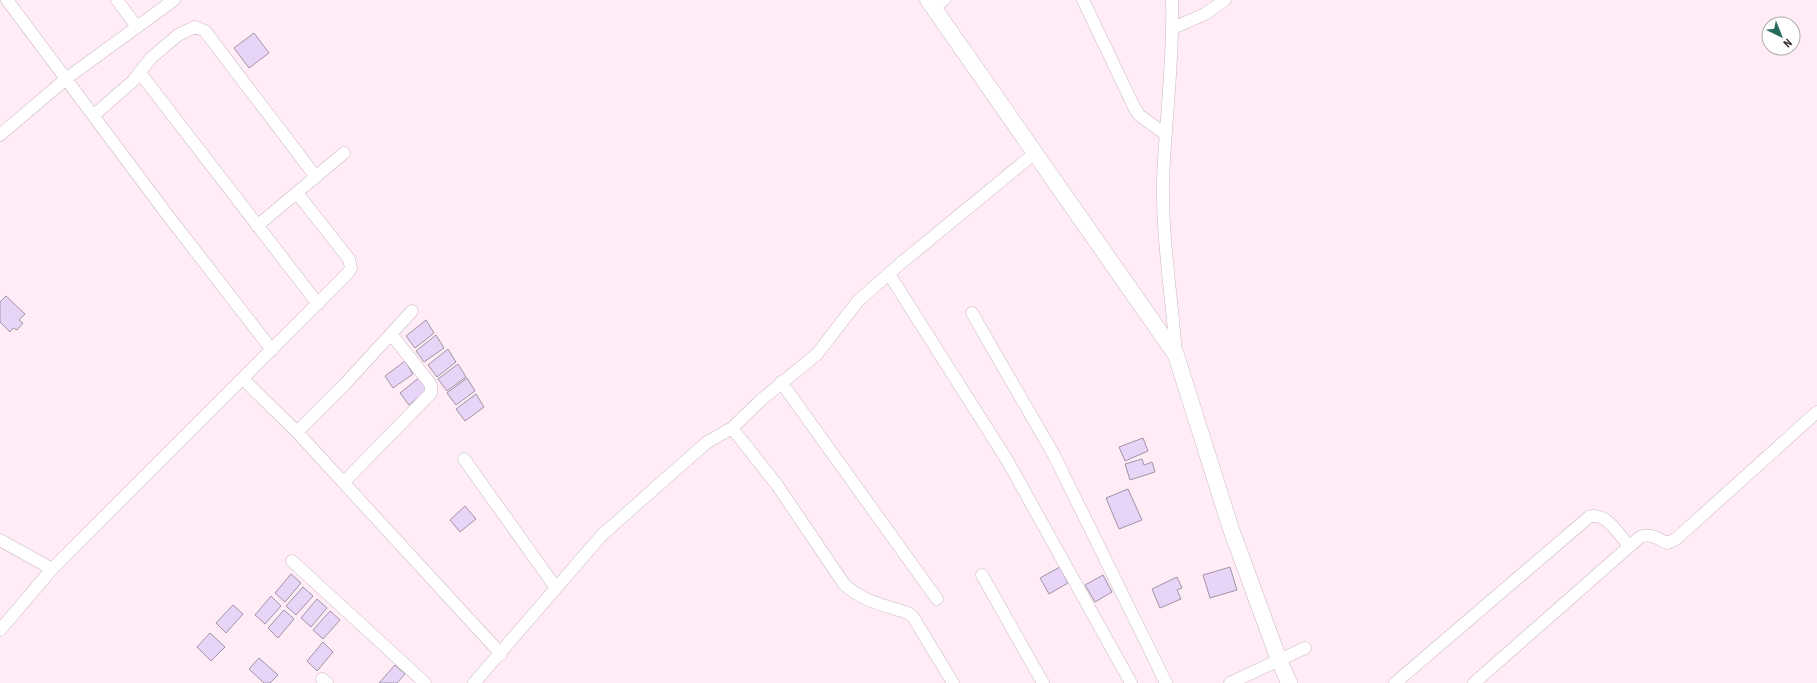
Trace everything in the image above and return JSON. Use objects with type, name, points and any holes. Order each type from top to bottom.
[{"type":"street","points":[[7,0],[67,78],[166,213],[272,350]]},
{"type":"street","points":[[117,0],[137,27]]},
{"type":"street","points":[[0,135],[67,78],[174,0]]},
{"type":"street","points":[[1083,0],[1134,107],[1139,115],[1165,134]]},
{"type":"street","points":[[1172,0],[1173,28],[1165,134],[1163,184],[1167,257],[1176,355],[1231,529],[1279,660],[1290,683]]},
{"type":"street","points":[[1173,28],[1205,14],[1225,0]]},
{"type":"street","points":[[935,3],[1035,153],[1176,355]]},
{"type":"street","points":[[94,115],[140,72],[151,58],[178,35],[190,28],[201,28],[316,177]]},
{"type":"street","points":[[140,72],[318,304]]},
{"type":"street","points":[[474,683],[501,654],[602,535],[706,443],[732,428],[781,382],[817,354],[850,309],[889,274],[1035,153]]},
{"type":"street","points":[[257,226],[344,154]]},
{"type":"street","points":[[0,630],[52,569],[348,273],[351,264],[297,193]]},
{"type":"street","points":[[889,274],[1007,460],[1131,683]]},
{"type":"street","points":[[297,432],[345,384],[412,311]]},
{"type":"street","points":[[972,313],[1054,455],[1166,683]]},
{"type":"street","points":[[344,482],[431,393],[431,386],[429,382],[391,334]]},
{"type":"street","points":[[243,379],[297,432],[344,482],[501,654]]},
{"type":"street","points":[[781,382],[937,599]]},
{"type":"street","points":[[1474,683],[1629,546],[1645,535],[1653,536],[1667,543],[1676,539],[1817,412]]},
{"type":"street","points":[[732,428],[777,485],[844,584],[860,597],[908,613],[913,617],[953,683]]},
{"type":"street","points":[[464,459],[556,588]]},
{"type":"street","points":[[1395,683],[1589,517],[1594,515],[1604,518],[1629,546]]},
{"type":"street","points":[[0,540],[52,569]]},
{"type":"street","points":[[292,561],[425,683]]},
{"type":"street","points":[[982,575],[1043,683]]},
{"type":"street","points":[[1230,683],[1305,648]]},
{"type":"building","points":[[254,33],[269,53],[249,68],[234,48]]},
{"type":"building","points":[[6,296],[25,314],[19,320],[23,323],[17,330],[13,328],[10,332],[0,322],[0,302]]},
{"type":"building","points":[[426,320],[434,333],[415,348],[406,336]]},
{"type":"building","points":[[436,335],[444,348],[424,362],[416,351]]},
{"type":"building","points":[[448,349],[456,362],[437,377],[428,365]]},
{"type":"building","points":[[405,361],[413,374],[393,388],[385,376]]},
{"type":"building","points":[[458,364],[466,377],[447,391],[438,379]]},
{"type":"building","points":[[420,377],[428,390],[409,405],[400,393]]},
{"type":"building","points":[[467,378],[475,391],[456,405],[447,393]]},
{"type":"building","points":[[476,394],[484,407],[465,421],[456,409]]},
{"type":"building","points":[[1143,438],[1148,451],[1125,461],[1119,447]]},
{"type":"building","points":[[1142,459],[1144,465],[1152,462],[1155,472],[1130,480],[1125,464]]},
{"type":"building","points":[[1128,489],[1142,520],[1119,529],[1106,498]]},
{"type":"building","points":[[465,506],[476,519],[460,532],[450,520]]},
{"type":"building","points":[[1060,567],[1068,583],[1049,594],[1040,578]]},
{"type":"building","points":[[1230,567],[1237,590],[1210,598],[1203,575]]},
{"type":"building","points":[[291,574],[301,583],[285,602],[275,593]]},
{"type":"building","points":[[1103,575],[1112,592],[1095,602],[1085,585]]},
{"type":"building","points":[[1177,577],[1182,588],[1177,590],[1181,599],[1160,608],[1152,589]]},
{"type":"building","points":[[303,587],[313,596],[296,615],[286,606]]},
{"type":"building","points":[[271,596],[281,606],[265,624],[255,615]]},
{"type":"building","points":[[317,599],[327,608],[311,627],[301,618]]},
{"type":"building","points":[[233,605],[243,614],[226,633],[216,623]]},
{"type":"building","points":[[284,610],[294,619],[278,638],[268,628]]},
{"type":"building","points":[[330,611],[340,620],[323,639],[313,630]]},
{"type":"building","points":[[210,633],[225,647],[211,661],[197,647]]},
{"type":"building","points":[[323,642],[333,652],[317,671],[307,661]]},
{"type":"building","points":[[259,658],[278,675],[270,683],[264,683],[249,669]]},
{"type":"building","points":[[395,665],[405,674],[397,683],[379,683]]}]
